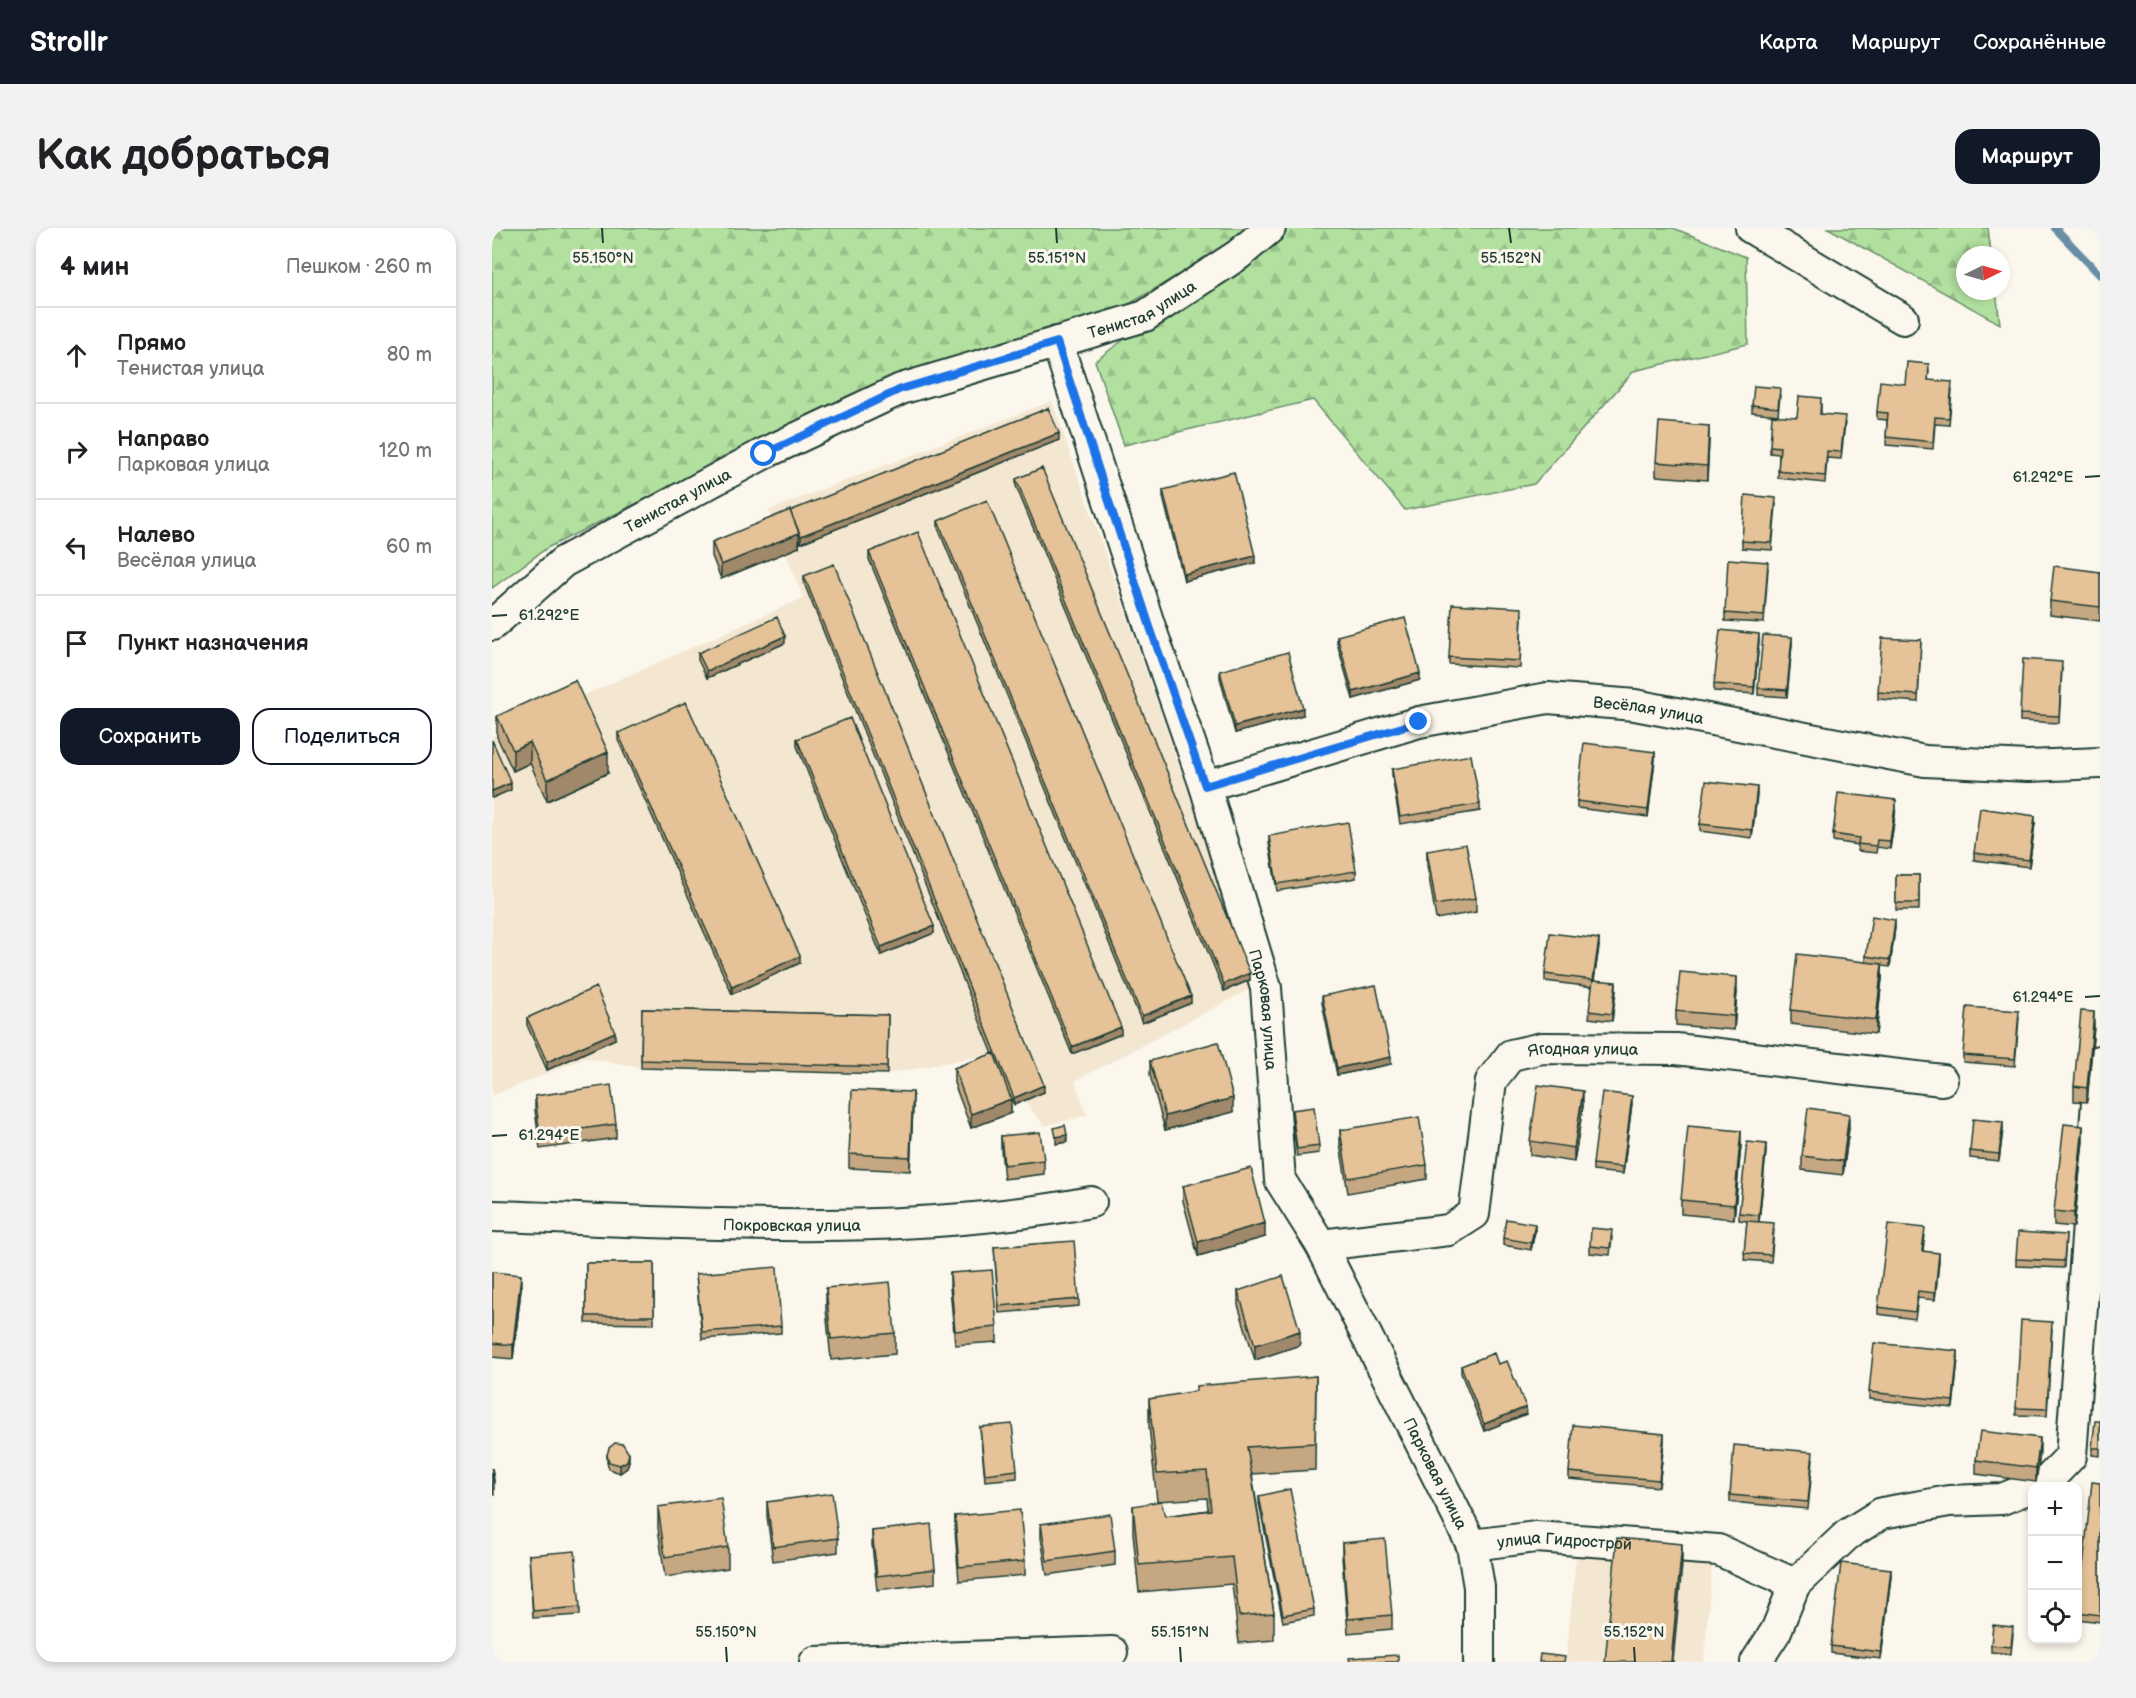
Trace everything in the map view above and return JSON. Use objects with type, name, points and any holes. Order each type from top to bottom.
[{"type":"street","name":"Тенистая улица","points":[[492,625],[563,562],[764,454],[901,389],[1145,316],[1238,255],[1270,228]]},
{"type":"street","points":[[1751,228],[1903,319]]},
{"type":"street","name":"Парковая улица","points":[[1057,342],[1150,627],[1205,786],[1266,988],[1280,1180],[1321,1245],[1472,1545],[1479,1587],[1479,1662]]},
{"type":"street","name":"Весёлая улица","points":[[1205,786],[1419,722],[1548,698],[1635,705],[1925,761],[2028,766],[2100,763]]},
{"type":"street","name":"Ягодная улица","points":[[1321,1245],[1449,1230],[1474,1214],[1491,1081],[1510,1055],[1542,1048],[1676,1049],[1942,1080]]},
{"type":"street","points":[[2045,1482],[2071,1456],[2100,1061]]},
{"type":"street","name":"Покровская улица","points":[[492,1216],[751,1224],[926,1223],[1091,1202]]},
{"type":"street","points":[[1756,1662],[1776,1630],[1795,1584],[1847,1535],[1882,1513],[1949,1501],[2002,1499],[2028,1489]]},
{"type":"street","name":"улица Гидрострой","points":[[1472,1545],[1536,1537],[1718,1550],[1795,1584]]},
{"type":"street","points":[[815,1662],[1112,1652]]},
{"type":"shaded area","points":[[1052,401],[1256,986],[1075,1081],[1087,1115],[1045,1126],[986,1055],[887,1074],[641,1068],[585,1058],[492,1096],[492,736],[803,598],[769,510]]},
{"type":"shaded area","points":[[1577,1546],[1713,1556],[1704,1662],[1566,1662]]},
{"type":"green space","points":[[492,228],[1251,228],[1237,240],[1126,306],[891,377],[547,548],[492,588]]},
{"type":"green space","points":[[1270,228],[1673,228],[1746,257],[1748,344],[1634,371],[1534,484],[1405,510],[1313,400],[1124,445],[1095,361],[1238,255]]},
{"type":"green space","points":[[1828,228],[1988,228],[1990,246],[1956,246],[1956,299]]},
{"type":"green space","points":[[1957,300],[1997,300],[2000,324]]},
{"type":"building","points":[[1907,362],[1929,364],[1928,380],[1952,382],[1949,418],[1935,417],[1933,442],[1886,437],[1888,413],[1877,412],[1880,381],[1905,384]]},
{"type":"building","points":[[1754,386],[1780,388],[1778,408],[1752,405]]},
{"type":"building","points":[[1799,396],[1821,398],[1820,414],[1845,416],[1841,452],[1827,451],[1825,476],[1778,471],[1780,447],[1770,446],[1772,415],[1797,417]]},
{"type":"building","points":[[1048,408],[1059,433],[801,536],[790,511]]},
{"type":"building","points":[[1659,422],[1709,426],[1707,466],[1656,462]]},
{"type":"building","points":[[1042,468],[1250,973],[1224,984],[1016,479]]},
{"type":"building","points":[[1234,472],[1255,556],[1184,574],[1163,490]]},
{"type":"building","points":[[1745,495],[1776,498],[1772,543],[1742,541]]},
{"type":"building","points":[[987,500],[1191,996],[1142,1016],[938,521]]},
{"type":"building","points":[[790,510],[799,533],[721,565],[712,542]]},
{"type":"building","points":[[918,532],[1121,1027],[1072,1047],[869,552]]},
{"type":"building","points":[[1728,559],[1768,562],[1764,616],[1725,613]]},
{"type":"building","points":[[834,564],[1044,1085],[1014,1098],[804,576]]},
{"type":"building","points":[[2054,566],[2100,572],[2100,607],[2050,601]]},
{"type":"building","points":[[1452,604],[1522,608],[1520,661],[1449,657]]},
{"type":"building","points":[[777,617],[785,636],[707,671],[698,653]]},
{"type":"building","points":[[1405,618],[1420,673],[1353,692],[1337,636]]},
{"type":"building","points":[[1720,630],[1759,634],[1754,687],[1714,684]]},
{"type":"building","points":[[1763,635],[1792,637],[1787,690],[1758,688]]},
{"type":"building","points":[[1882,638],[1921,640],[1918,695],[1878,692]]},
{"type":"building","points":[[1288,652],[1303,708],[1235,726],[1220,671]]},
{"type":"building","points":[[2023,659],[2062,662],[2059,716],[2020,714]]},
{"type":"building","points":[[575,680],[608,752],[547,780],[530,742],[513,750],[497,716]]},
{"type":"building","points":[[686,702],[800,956],[732,987],[618,733]]},
{"type":"building","points":[[850,718],[934,926],[881,947],[797,739]]},
{"type":"building","points":[[492,740],[511,783],[492,791]]},
{"type":"building","points":[[1584,743],[1655,752],[1648,810],[1577,801]]},
{"type":"building","points":[[1471,755],[1480,804],[1400,817],[1392,769]]},
{"type":"building","points":[[1706,781],[1757,787],[1752,830],[1700,824]]},
{"type":"building","points":[[1838,793],[1896,800],[1890,841],[1877,840],[1876,846],[1858,844],[1859,838],[1833,834]]},
{"type":"building","points":[[1980,808],[2035,816],[2029,860],[1974,853]]},
{"type":"building","points":[[1348,822],[1356,871],[1277,884],[1269,836]]},
{"type":"building","points":[[1466,844],[1476,898],[1436,905],[1427,851]]},
{"type":"building","points":[[1896,875],[1919,875],[1919,903],[1896,903]]},
{"type":"building","points":[[1872,916],[1895,920],[1890,960],[1866,956]]},
{"type":"building","points":[[1550,933],[1599,939],[1593,980],[1545,974]]},
{"type":"building","points":[[1797,954],[1882,964],[1876,1020],[1791,1010]]},
{"type":"building","points":[[1680,972],[1737,977],[1734,1016],[1676,1011]]},
{"type":"building","points":[[1593,980],[1616,982],[1612,1014],[1589,1011]]},
{"type":"building","points":[[1376,985],[1391,1057],[1337,1068],[1322,996]]},
{"type":"building","points":[[596,987],[615,1032],[547,1062],[527,1018]]},
{"type":"building","points":[[1967,1007],[2019,1011],[2015,1059],[1963,1055]]},
{"type":"building","points":[[642,1009],[888,1015],[887,1067],[641,1060]]},
{"type":"building","points":[[2081,1011],[2094,1012],[2087,1088],[2074,1086]]},
{"type":"building","points":[[1218,1042],[1233,1098],[1165,1116],[1150,1061]]},
{"type":"building","points":[[994,1053],[1011,1099],[971,1114],[954,1068]]},
{"type":"building","points":[[611,1085],[616,1124],[540,1135],[535,1096]]},
{"type":"building","points":[[1538,1085],[1583,1091],[1574,1148],[1530,1141]]},
{"type":"building","points":[[852,1090],[913,1092],[910,1157],[849,1154]]},
{"type":"building","points":[[1602,1092],[1632,1096],[1623,1167],[1593,1164]]},
{"type":"building","points":[[1314,1107],[1319,1146],[1297,1149],[1292,1110]]},
{"type":"building","points":[[1808,1108],[1849,1114],[1843,1161],[1802,1156]]},
{"type":"building","points":[[1419,1117],[1427,1165],[1348,1178],[1340,1130]]},
{"type":"building","points":[[1973,1119],[2003,1122],[1999,1154],[1970,1151]]},
{"type":"building","points":[[2064,1124],[2083,1126],[2074,1213],[2054,1211]]},
{"type":"building","points":[[1065,1125],[1067,1135],[1056,1137],[1054,1128]]},
{"type":"building","points":[[1688,1126],[1741,1131],[1734,1205],[1681,1200]]},
{"type":"building","points":[[1040,1132],[1044,1160],[1004,1165],[1001,1136]]},
{"type":"building","points":[[1747,1142],[1766,1144],[1759,1215],[1739,1213]]},
{"type":"building","points":[[1251,1168],[1265,1223],[1198,1242],[1183,1186]]},
{"type":"building","points":[[1506,1219],[1535,1224],[1531,1243],[1503,1238]]},
{"type":"building","points":[[1747,1221],[1774,1223],[1771,1255],[1744,1253]]},
{"type":"building","points":[[1888,1224],[1925,1228],[1922,1251],[1939,1253],[1935,1293],[1918,1291],[1915,1312],[1878,1307]]},
{"type":"building","points":[[1591,1228],[1612,1230],[1610,1248],[1590,1246]]},
{"type":"building","points":[[2018,1232],[2066,1235],[2064,1261],[2016,1259]]},
{"type":"building","points":[[1074,1241],[1079,1299],[999,1306],[994,1247]]},
{"type":"building","points":[[586,1263],[654,1263],[654,1316],[586,1316]]},
{"type":"building","points":[[777,1267],[781,1326],[702,1332],[696,1274]]},
{"type":"building","points":[[992,1270],[997,1327],[955,1331],[950,1273]]},
{"type":"building","points":[[492,1272],[521,1275],[513,1345],[492,1343]]},
{"type":"building","points":[[1283,1276],[1300,1331],[1255,1345],[1238,1291]]},
{"type":"building","points":[[890,1282],[895,1333],[831,1339],[826,1288]]},
{"type":"building","points":[[2021,1320],[2052,1322],[2047,1409],[2016,1408]]},
{"type":"building","points":[[1874,1343],[1958,1351],[1953,1401],[1869,1392]]},
{"type":"building","points":[[1494,1353],[1498,1364],[1507,1361],[1526,1407],[1484,1424],[1461,1366]]},
{"type":"building","points":[[1316,1376],[1315,1443],[1247,1447],[1274,1613],[1239,1616],[1232,1557],[1139,1565],[1133,1506],[1161,1501],[1165,1516],[1211,1510],[1207,1471],[1157,1474],[1149,1399],[1196,1391],[1196,1386]]},
{"type":"building","points":[[2095,1421],[2100,1421],[2100,1448],[2092,1448]]},
{"type":"building","points":[[1012,1424],[1017,1470],[985,1474],[980,1427]]},
{"type":"building","points":[[1573,1425],[1664,1434],[1659,1480],[1569,1472]]},
{"type":"building","points":[[1980,1431],[2040,1438],[2036,1468],[1976,1460]]},
{"type":"building","points":[[615,1443],[623,1444],[629,1454],[627,1461],[620,1465],[609,1462],[607,1455],[609,1448]]},
{"type":"building","points":[[1734,1445],[1813,1452],[1808,1502],[1730,1495]]},
{"type":"building","points":[[2092,1482],[2100,1483],[2100,1615],[2082,1613],[2082,1575]]},
{"type":"building","points":[[1290,1489],[1314,1609],[1283,1615],[1259,1496]]},
{"type":"building","points":[[832,1493],[838,1538],[773,1547],[767,1502]]},
{"type":"building","points":[[721,1498],[728,1547],[665,1557],[658,1507]]},
{"type":"building","points":[[1020,1510],[1025,1561],[959,1567],[955,1516]]},
{"type":"building","points":[[1110,1514],[1115,1551],[1047,1561],[1041,1524]]},
{"type":"building","points":[[931,1524],[935,1569],[877,1576],[872,1531]]},
{"type":"building","points":[[1617,1538],[1682,1544],[1671,1662],[1605,1662]]},
{"type":"building","points":[[1385,1539],[1392,1615],[1348,1619],[1342,1543]]},
{"type":"building","points":[[575,1551],[580,1607],[533,1611],[529,1555]]},
{"type":"building","points":[[1841,1563],[1891,1569],[1881,1652],[1831,1646]]},
{"type":"building","points":[[1993,1625],[2013,1627],[2011,1647],[1991,1645]]},
{"type":"building","points":[[1540,1654],[1565,1657],[1564,1662],[1539,1662]]},
{"type":"building","points":[[1398,1655],[1398,1662],[1350,1662],[1349,1658]]},
{"type":"waterway","points":[[2055,228],[2100,275]]},
{"type":"route","points":[[764,454],[901,389],[1057,342],[1150,627],[1205,786],[1419,722]]}]
